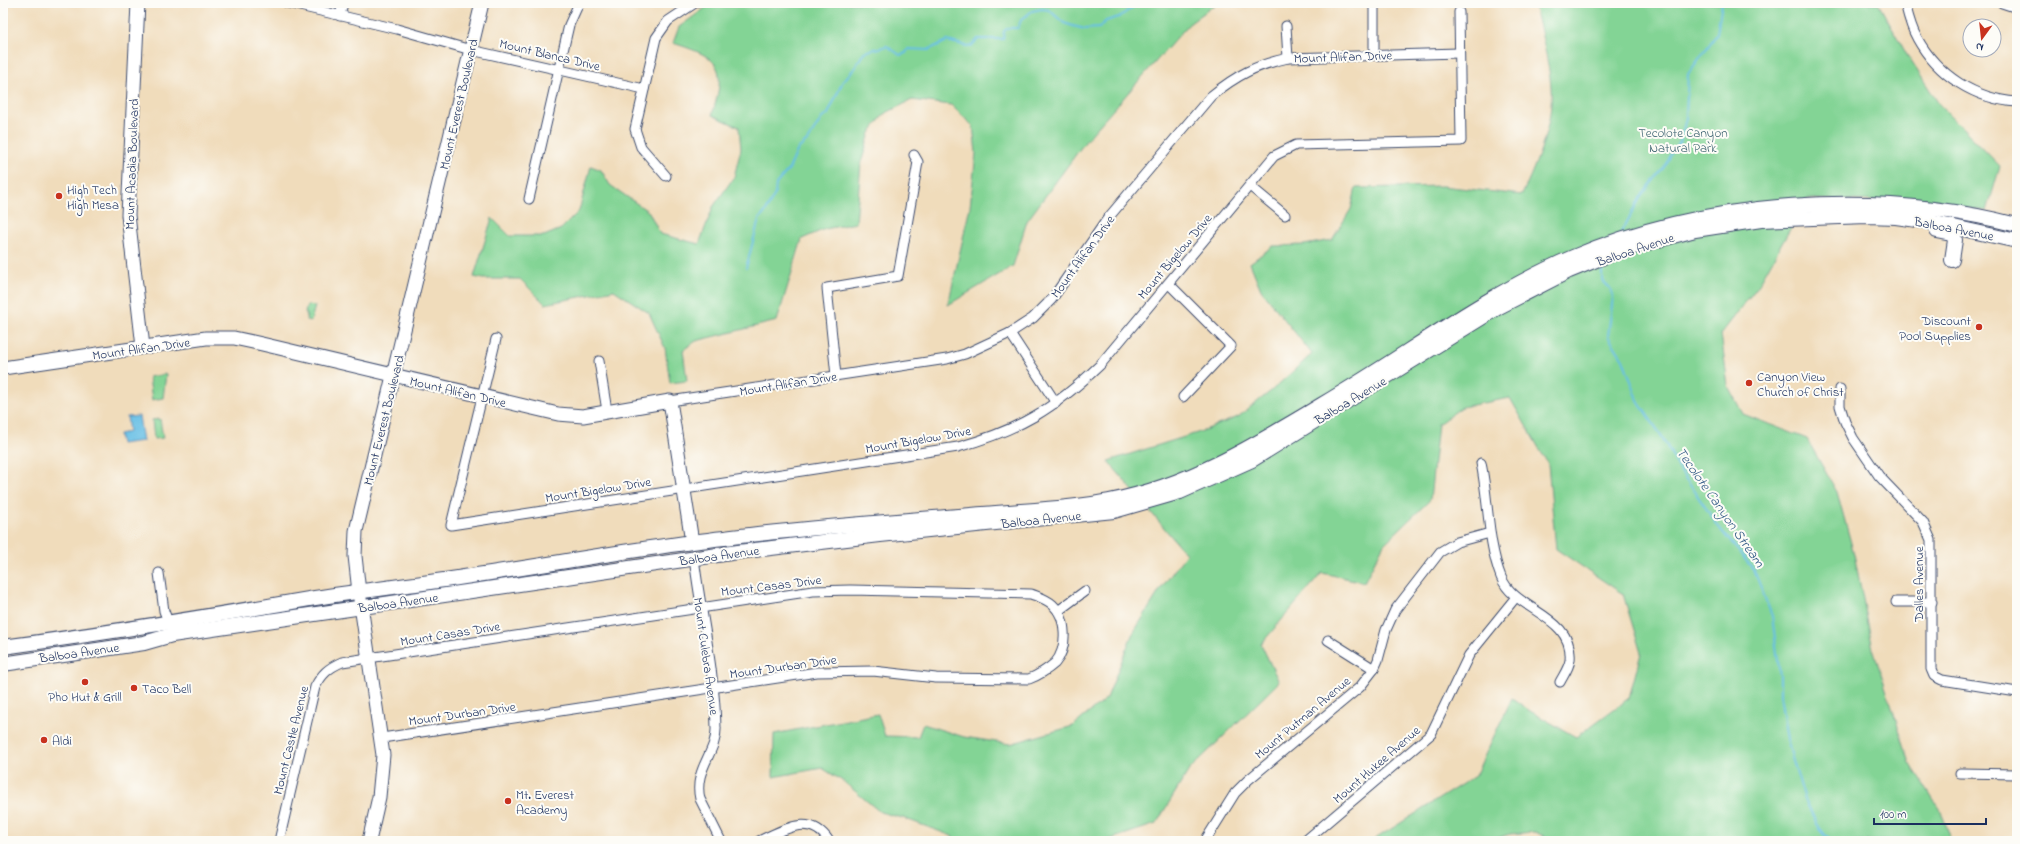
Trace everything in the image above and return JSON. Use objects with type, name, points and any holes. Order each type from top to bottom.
[{"type":"main road","name":"Balboa Avenue","points":[[3,664],[144,643],[171,629],[359,592],[732,536],[833,525],[880,523],[1047,509],[1110,501],[1152,489],[1244,452],[1491,300],[1569,259],[1613,242],[1692,220],[1762,209],[1814,205],[1882,206],[1948,211],[2017,225]]},
{"type":"main road","points":[[1808,217],[1868,225],[1915,228],[1952,234],[1955,240],[1952,260],[1961,241],[1968,236],[1983,233]]},
{"type":"main road","name":"Balboa Avenue","points":[[3,647],[362,607],[694,558],[880,535],[1035,521],[1114,511],[1180,492],[1252,460],[1499,307],[1569,271],[1618,251],[1695,230],[1761,220],[1808,217],[1896,217],[1983,233],[2017,241]]},
{"type":"main road","points":[[694,558],[703,548],[732,536]]},
{"type":"main road","points":[[670,562],[684,553],[692,542]]},
{"type":"street","name":"Mount Acadia Boulevard","points":[[138,3],[128,215],[143,347]]},
{"type":"street","name":"Mount Blanca Drive","points":[[287,3],[471,50],[644,89]]},
{"type":"street","points":[[340,16],[343,3]]},
{"type":"street","name":"Mount Everest Boulevard","points":[[369,841],[379,797],[383,755],[382,738],[359,592],[355,556],[356,531],[482,3]]},
{"type":"street","points":[[529,199],[560,70],[569,25],[579,3]]},
{"type":"street","points":[[666,176],[641,147],[635,128],[656,38],[668,21],[695,3]]},
{"type":"street","points":[[1374,3],[1374,55]]},
{"type":"street","points":[[1905,3],[1916,37],[1926,53],[1943,72],[1971,91],[1988,97],[2017,102]]},
{"type":"street","points":[[2002,3],[2017,8]]},
{"type":"street","points":[[1458,53],[1459,12]]},
{"type":"street","points":[[1286,26],[1288,58]]},
{"type":"street","name":"Mount Alifan Drive","points":[[3,368],[206,338],[234,338],[481,397],[558,414],[583,416],[670,401],[947,359],[965,354],[1010,333],[1033,318],[1052,299],[1108,218],[1212,96],[1230,81],[1247,70],[1266,63],[1288,58],[1458,53]]},
{"type":"street","name":"Mount Bigelow Drive","points":[[481,397],[451,525],[958,447],[1008,430],[1035,417],[1073,391],[1100,365],[1169,284],[1274,156],[1296,145],[1461,141],[1458,53]]},
{"type":"street","points":[[836,376],[827,288],[898,276],[918,162],[914,155]]},
{"type":"street","points":[[1250,186],[1285,215]]},
{"type":"street","points":[[1169,284],[1231,346],[1183,398]]},
{"type":"street","points":[[1010,333],[1056,403]]},
{"type":"street","points":[[481,397],[496,339]]},
{"type":"street","points":[[599,361],[607,411]]},
{"type":"street","name":"Dalles Avenue","points":[[1840,389],[1840,406],[1844,422],[1853,438],[1879,476],[1924,522],[1931,540],[1932,602],[1930,668],[1934,676],[1942,680],[2017,692]]},
{"type":"street","points":[[670,401],[692,542]]},
{"type":"street","points":[[1481,463],[1485,482],[1490,533],[1501,577],[1506,588],[1516,597],[1546,616],[1567,641],[1570,660],[1560,682]]},
{"type":"street","name":"Mount Putman Avenue","points":[[1205,841],[1235,793],[1248,780],[1360,687],[1374,669],[1394,610],[1440,552],[1457,542],[1490,533]]},
{"type":"street","name":"Mount Culebra Avenue","points":[[694,558],[700,607],[714,689],[716,730],[712,747],[701,770],[698,792],[721,841]]},
{"type":"street","points":[[159,573],[164,611],[171,629]]},
{"type":"street","name":"Mount Casas Drive","points":[[370,658],[700,607],[813,592],[850,590],[1031,594],[1046,599],[1058,611],[1065,631],[1061,653]]},
{"type":"street","points":[[1058,611],[1085,591]]},
{"type":"street","name":"Mount Hukee Avenue","points":[[1305,841],[1431,734],[1469,655],[1516,597]]},
{"type":"street","points":[[1896,602],[1932,602]]},
{"type":"street","points":[[1328,640],[1374,669]]},
{"type":"street","name":"Mount Durban Drive","points":[[382,738],[714,689],[817,672],[846,670],[873,671],[936,678],[1029,679],[1040,675],[1056,662],[1061,653]]},
{"type":"street","name":"Mount Castle Avenue","points":[[279,841],[315,687],[321,676],[329,668],[342,662],[370,658]]},
{"type":"street","points":[[1960,773],[2017,774]]},
{"type":"street","points":[[759,841],[790,826],[800,824],[808,825],[821,831],[829,841]]},
{"type":"green space","points":[[712,3],[1217,3],[1189,24],[1088,138],[1027,221],[1013,266],[948,305],[970,207],[976,153],[973,126],[951,105],[912,100],[884,114],[870,133],[861,163],[856,223],[825,229],[802,239],[777,321],[696,341],[683,350],[687,381],[670,383],[665,348],[649,313],[614,290],[545,304],[520,279],[483,279],[474,277],[492,218],[510,236],[544,236],[561,229],[579,211],[591,166],[601,170],[610,185],[649,212],[660,234],[699,244],[713,207],[734,177],[741,149],[739,127],[712,115],[719,85],[719,75],[716,66],[710,59],[701,54],[673,43],[679,27]]},
{"type":"green space","name":"Tecolote Canyon Natural Park","points":[[1534,3],[1878,3],[1907,55],[1939,104],[2000,166],[1987,211],[1918,202],[1807,199],[1758,286],[1721,334],[1728,386],[1743,414],[1807,439],[1837,492],[1854,554],[1873,649],[1910,763],[1941,812],[1952,841],[1684,841],[1680,839],[1672,841],[1555,841],[1535,832],[1510,834],[1487,841],[1372,841],[1475,776],[1512,698],[1530,711],[1576,737],[1629,698],[1641,653],[1623,594],[1556,549],[1548,464],[1510,398],[1462,407],[1438,424],[1430,500],[1384,544],[1364,582],[1322,573],[1261,644],[1279,682],[1189,770],[1156,824],[1105,841],[954,841],[952,836],[906,819],[880,812],[844,782],[822,768],[773,777],[774,734],[878,714],[885,736],[918,737],[923,724],[964,737],[1010,744],[1073,726],[1107,698],[1132,635],[1160,590],[1186,554],[1108,461],[1197,433],[1238,417],[1271,391],[1312,354],[1261,290],[1250,263],[1273,246],[1304,245],[1332,240],[1351,209],[1356,188],[1442,186],[1522,195],[1539,156],[1550,115],[1551,101],[1548,66]]},
{"type":"green space","points":[[307,305],[315,306],[311,321],[306,320],[307,314],[305,313]]},
{"type":"green space","points":[[166,374],[163,398],[152,400],[149,377]]},
{"type":"green space","points":[[160,419],[163,438],[154,439],[152,420]]},
{"type":"water","points":[[139,416],[143,441],[121,444],[119,434],[129,432],[127,417]]},
{"type":"waterway","points":[[746,268],[759,219],[764,214],[775,194],[776,184],[789,169],[798,149],[807,141],[822,118],[828,114],[843,81],[854,69],[864,52],[887,46],[900,55],[906,53],[908,49],[928,50],[947,41],[971,47],[978,39],[1003,39],[1004,31],[1008,28],[1018,28],[1021,20],[1032,11],[1042,9],[1049,10],[1064,23],[1085,29],[1099,28],[1106,21],[1119,17],[1139,3]]},
{"type":"waterway","name":"Tecolote Canyon Stream","points":[[1621,233],[1640,198],[1668,162],[1671,153],[1680,142],[1686,118],[1688,74],[1717,34],[1722,3]]},
{"type":"waterway","name":"Tecolote Canyon Stream","points":[[1604,264],[1602,266],[1602,280],[1610,288],[1613,297],[1608,336],[1623,359],[1639,403],[1661,435],[1681,472],[1721,530],[1754,570],[1772,616],[1780,676],[1780,695],[1787,740],[1804,797],[1817,825],[1830,841]]},
{"type":"place","name":"High Tech High Mesa","points":[[59,196]]},
{"type":"place","name":"Discount Pool Supplies","points":[[1979,327]]},
{"type":"place","name":"Canyon View Church of Christ","points":[[1749,383]]},
{"type":"place","name":"Pho Hut & Grill","points":[[85,682]]},
{"type":"place","name":"Taco Bell","points":[[134,688]]},
{"type":"place","name":"Aldi","points":[[44,740]]},
{"type":"place","name":"Mt. Everest Academy","points":[[508,801]]}]
